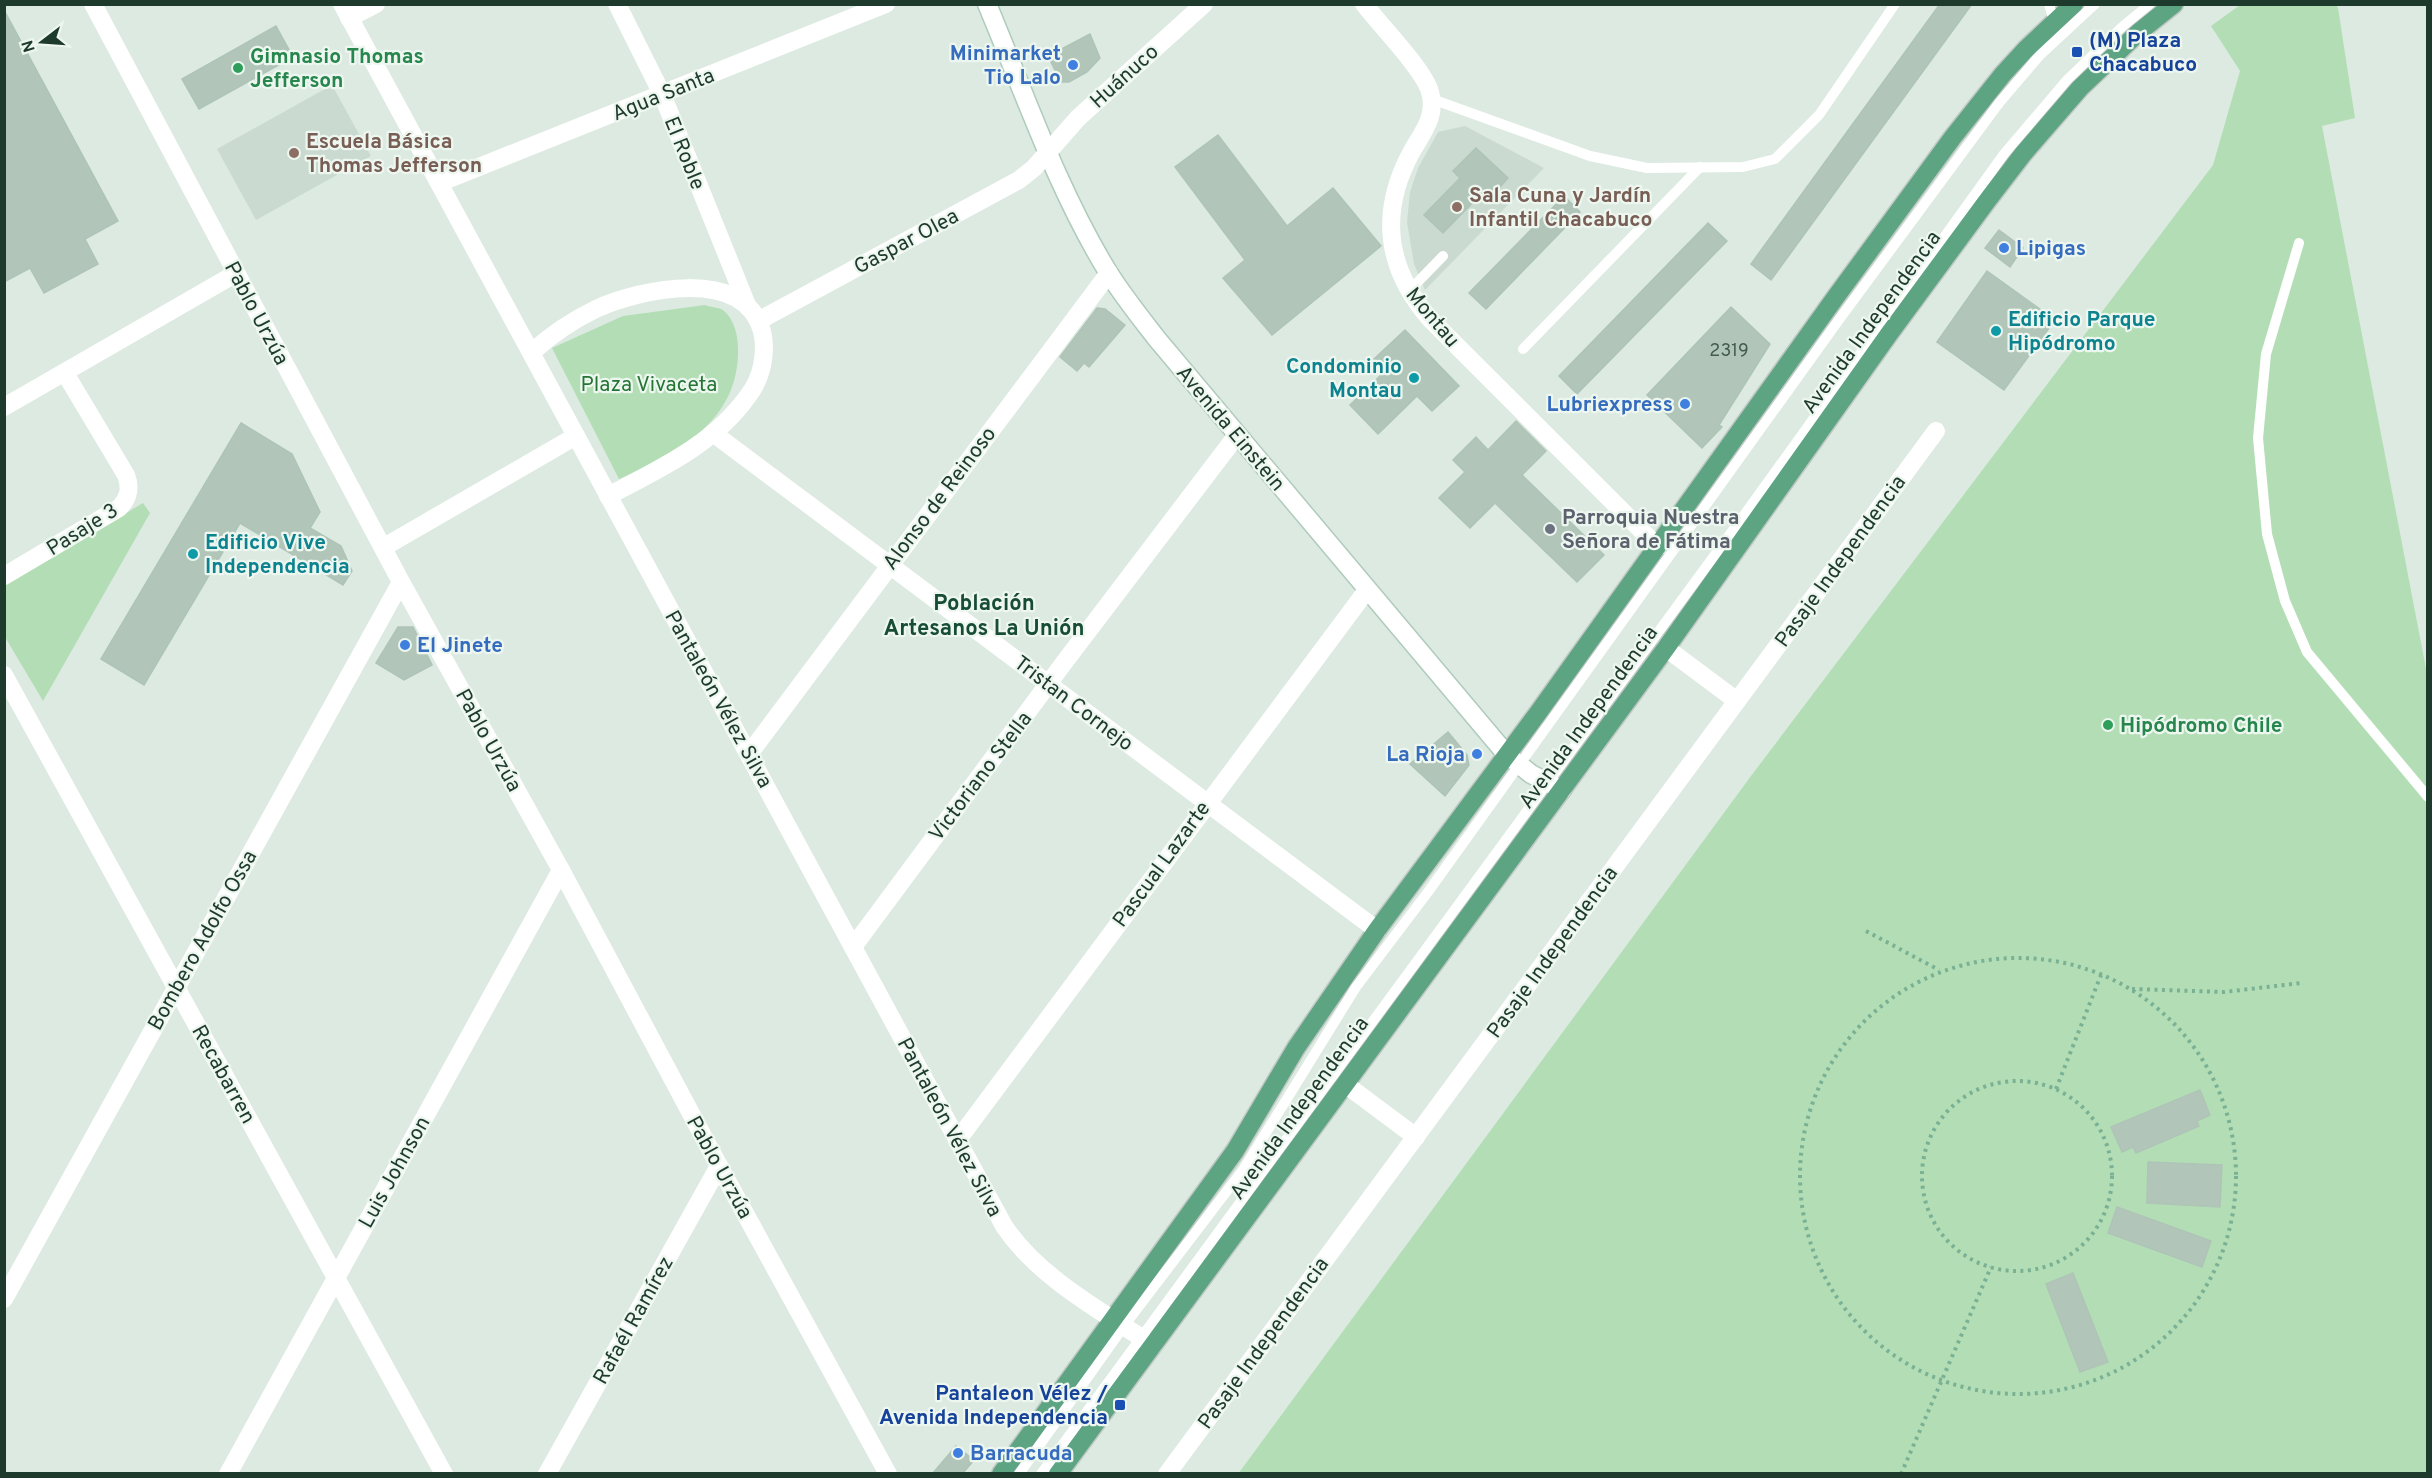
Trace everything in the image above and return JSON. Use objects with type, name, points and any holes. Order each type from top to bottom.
[{"type":"main road","name":"Avenida Independencia","points":[[1058,1473],[1132,1332],[1235,1151],[1308,1030],[1377,930],[1513,760],[1658,547],[1953,137],[2051,13],[2074,4]]},
{"type":"main road","name":"Avenida Independencia","points":[[1001,1473],[1132,1332],[1345,1084],[1554,787],[1666,648],[1889,334],[2023,154],[2080,88],[2139,32],[2174,4]]},
{"type":"street","name":"Pablo Urzúa","points":[[93,4],[401,582],[561,870],[719,1166],[888,1473]]},
{"type":"street","points":[[345,11],[376,4]]},
{"type":"street","name":"El Roble","points":[[617,4],[662,94],[747,305]]},
{"type":"street","name":"Agua Santa","points":[[439,183],[886,4]]},
{"type":"street","name":"Avenida Einstein","points":[[987,4],[1067,194],[1109,273],[1157,339],[1513,760],[1554,787]]},
{"type":"street","name":"Huánuco","points":[[1048,151],[1078,118],[1204,4]]},
{"type":"street","points":[[1364,4],[1422,75],[1432,99]]},
{"type":"street","name":"Pantaleón Vélez Silva","points":[[345,11],[1012,1239],[1040,1267],[1132,1332]]},
{"type":"street","name":"Montau","points":[[1432,99],[1430,121],[1402,170],[1391,215],[1394,258],[1409,291],[1431,320],[1658,547]]},
{"type":"street","name":"Gaspar Olea","points":[[758,321],[1019,180],[1034,168],[1048,151]]},
{"type":"street","name":"Alonso de Reinoso","points":[[748,754],[1109,273]]},
{"type":"street","points":[[4,407],[235,274]]},
{"type":"street","points":[[532,352],[553,335],[587,314],[608,304],[649,292],[700,289],[729,295],[747,305],[758,321],[764,352],[755,384],[738,408],[713,433],[686,454],[608,496]]},
{"type":"street","name":"Pasaje 3","points":[[4,576],[119,508],[128,496],[129,482],[126,475],[65,373]]},
{"type":"street","name":"Pasaje Independencia","points":[[1167,1473],[1936,431]]},
{"type":"street","name":"Tristan Cornejo","points":[[713,433],[1377,930]]},
{"type":"street","name":"Victoriano Stella","points":[[853,947],[1237,435]]},
{"type":"street","points":[[384,547],[576,436]]},
{"type":"street","name":"Bombero Adolfo Ossa","points":[[4,1299],[401,582]]},
{"type":"street","name":"Pascual Lazarte","points":[[957,1141],[1207,802],[1367,590]]},
{"type":"street","points":[[1666,648],[1737,701]]},
{"type":"street","name":"Recabarren","points":[[4,675],[444,1473]]},
{"type":"street","name":"Luis Johnson","points":[[228,1473],[561,870]]},
{"type":"street","points":[[1345,1084],[1416,1137]]},
{"type":"street","name":"Rafaél Ramírez","points":[[547,1473],[719,1166]]},
{"type":"lane","points":[[1432,99],[1590,156],[1647,168],[1743,167],[1775,159],[1819,115],[1895,4]]},
{"type":"lane","points":[[1041,1473],[1132,1332],[1242,1170],[1356,987],[1513,760],[1999,103],[2040,55],[2095,4]]},
{"type":"lane","points":[[1019,1473],[1132,1332],[1554,787],[1754,502],[2004,154],[2067,80],[2122,27],[2150,4]]},
{"type":"lane","points":[[1523,349],[1700,167]]},
{"type":"lane","points":[[2299,243],[2266,354],[2258,438],[2267,534],[2285,601],[2307,652],[2427,797]]},
{"type":"lane","points":[[1409,291],[1443,256]]},
{"type":"path","points":[[1866,931],[1940,970]]},
{"type":"path","points":[[2005,956],[2071,963],[2101,975],[2132,989],[2182,1031],[2217,1086],[2235,1149],[2234,1215],[2213,1276],[2175,1330],[2123,1370],[2062,1392],[1997,1395],[1942,1382],[1878,1346],[1834,1297],[1807,1237],[1798,1172],[1809,1108],[1838,1049],[1883,1002],[1940,970],[2005,956]]},
{"type":"path","points":[[2056,1089],[2101,975]]},
{"type":"path","points":[[2132,989],[2224,992],[2301,983]]},
{"type":"path","points":[[2012,1080],[2041,1083],[2056,1089],[2068,1095],[2089,1113],[2105,1137],[2113,1164],[2112,1193],[2103,1220],[2086,1243],[2064,1261],[2037,1270],[2008,1272],[1981,1265],[1956,1250],[1937,1229],[1926,1203],[1923,1184],[1926,1146],[1939,1120],[1959,1100],[1983,1086],[2012,1080]]},
{"type":"path","points":[[1901,1473],[1991,1267]]},
{"type":"shaded area","name":"Escuela Básica Thomas Jefferson","points":[[332,85],[371,156],[256,220],[217,149]]},
{"type":"shaded area","name":"Sala Cuna y Jardín Infantil Chacabuco","points":[[1465,126],[1544,168],[1425,290],[1414,264],[1407,222],[1410,192],[1418,168],[1438,132]]},
{"type":"green space","name":"Hipódromo Chile","points":[[2240,5],[2336,5],[2338,8],[2355,118],[2322,126],[2427,674],[2427,1473],[1238,1474],[1751,776],[2213,165],[2240,71],[2211,26]]},
{"type":"green space","name":"Plaza Vivaceta","points":[[705,305],[719,308],[727,313],[736,333],[738,348],[736,374],[728,396],[717,415],[683,446],[619,479],[552,348],[623,316]]},
{"type":"green space","points":[[143,503],[150,513],[43,701],[5,637],[4,586]]},
{"type":"building","points":[[1940,4],[1972,4],[1771,280],[1751,264]]},
{"type":"building","points":[[4,10],[118,221],[85,239],[98,264],[44,293],[30,268],[4,282]]},
{"type":"building","name":"Gimnasio Thomas Jefferson","points":[[276,26],[293,57],[199,109],[182,79]]},
{"type":"building","name":"Minimarket Tio Lalo","points":[[1090,34],[1100,58],[1087,72],[1069,82],[1061,82],[1048,56]]},
{"type":"building","points":[[1218,135],[1287,226],[1333,188],[1381,246],[1272,335],[1223,278],[1245,260],[1175,167]]},
{"type":"building","points":[[1476,148],[1508,178],[1489,199],[1482,193],[1443,233],[1424,215],[1460,178],[1453,171]]},
{"type":"building","points":[[1564,196],[1580,212],[1486,309],[1469,293]]},
{"type":"building","points":[[1708,223],[1727,241],[1577,394],[1559,376]]},
{"type":"building","name":"Lipigas","points":[[1999,230],[2023,248],[2010,267],[1985,248]]},
{"type":"building","name":"Edificio Parque Hipódromo","points":[[1987,271],[2055,320],[2004,390],[1937,342]]},
{"type":"building","points":[[1731,307],[1770,344],[1719,425],[1722,427],[1702,448],[1647,395]]},
{"type":"building","points":[[1097,308],[1105,309],[1125,325],[1089,367],[1084,363],[1077,371],[1060,357]]},
{"type":"building","name":"Condominio Montau","points":[[1405,330],[1459,386],[1432,411],[1417,396],[1378,434],[1350,405],[1385,371],[1374,359]]},
{"type":"building","points":[[1516,421],[1546,451],[1522,475],[1604,555],[1577,582],[1495,503],[1470,528],[1439,498],[1465,472],[1453,460],[1476,437],[1488,450]]},
{"type":"building","name":"Edificio Vive Independencia","points":[[241,423],[292,454],[320,512],[310,528],[341,546],[352,571],[343,585],[240,523],[144,685],[101,659]]},
{"type":"building","name":"El Jinete","points":[[398,627],[413,627],[432,665],[404,680],[376,663]]},
{"type":"building","points":[[1448,732],[1467,755],[1469,765],[1445,796],[1410,764]]},
{"type":"building","points":[[2200,1090],[2210,1115],[2197,1121],[2199,1126],[2136,1153],[2133,1147],[2122,1152],[2111,1127]]},
{"type":"building","points":[[2148,1162],[2222,1165],[2220,1207],[2147,1203]]},
{"type":"building","points":[[2117,1207],[2211,1241],[2202,1267],[2108,1233]]},
{"type":"building","points":[[2073,1273],[2108,1362],[2080,1372],[2046,1284]]},
{"type":"building","name":"Barracuda","points":[[956,1446],[974,1460],[963,1473],[933,1473]]},
{"type":"place","name":"(M) Plaza Chacabuco","points":[[2077,52]]},
{"type":"place","name":"Minimarket Tio Lalo","points":[[1073,65]]},
{"type":"place","name":"Gimnasio Thomas Jefferson","points":[[238,68]]},
{"type":"place","name":"Escuela Básica Thomas Jefferson","points":[[294,153]]},
{"type":"place","name":"Sala Cuna y Jardín Infantil Chacabuco","points":[[1457,207]]},
{"type":"place","name":"Lipigas","points":[[2004,248]]},
{"type":"place","name":"Edificio Parque Hipódromo","points":[[1996,331]]},
{"type":"place","name":"Condominio Montau","points":[[1414,378]]},
{"type":"place","name":"Lubriexpress","points":[[1685,404]]},
{"type":"place","name":"Parroquia Nuestra Señora de Fátima","points":[[1550,529]]},
{"type":"place","name":"Edificio Vive Independencia","points":[[193,554]]},
{"type":"place","name":"El Jinete","points":[[405,645]]},
{"type":"place","name":"Hipódromo Chile","points":[[2108,725]]},
{"type":"place","name":"La Rioja","points":[[1477,754]]},
{"type":"place","name":"Pantaleon Vélez / Avenida Independencia","points":[[1120,1405]]},
{"type":"place","name":"Barracuda","points":[[958,1453]]},
{"type":"district","name":"Población Artesanos La Unión","points":[[984,614]]}]
